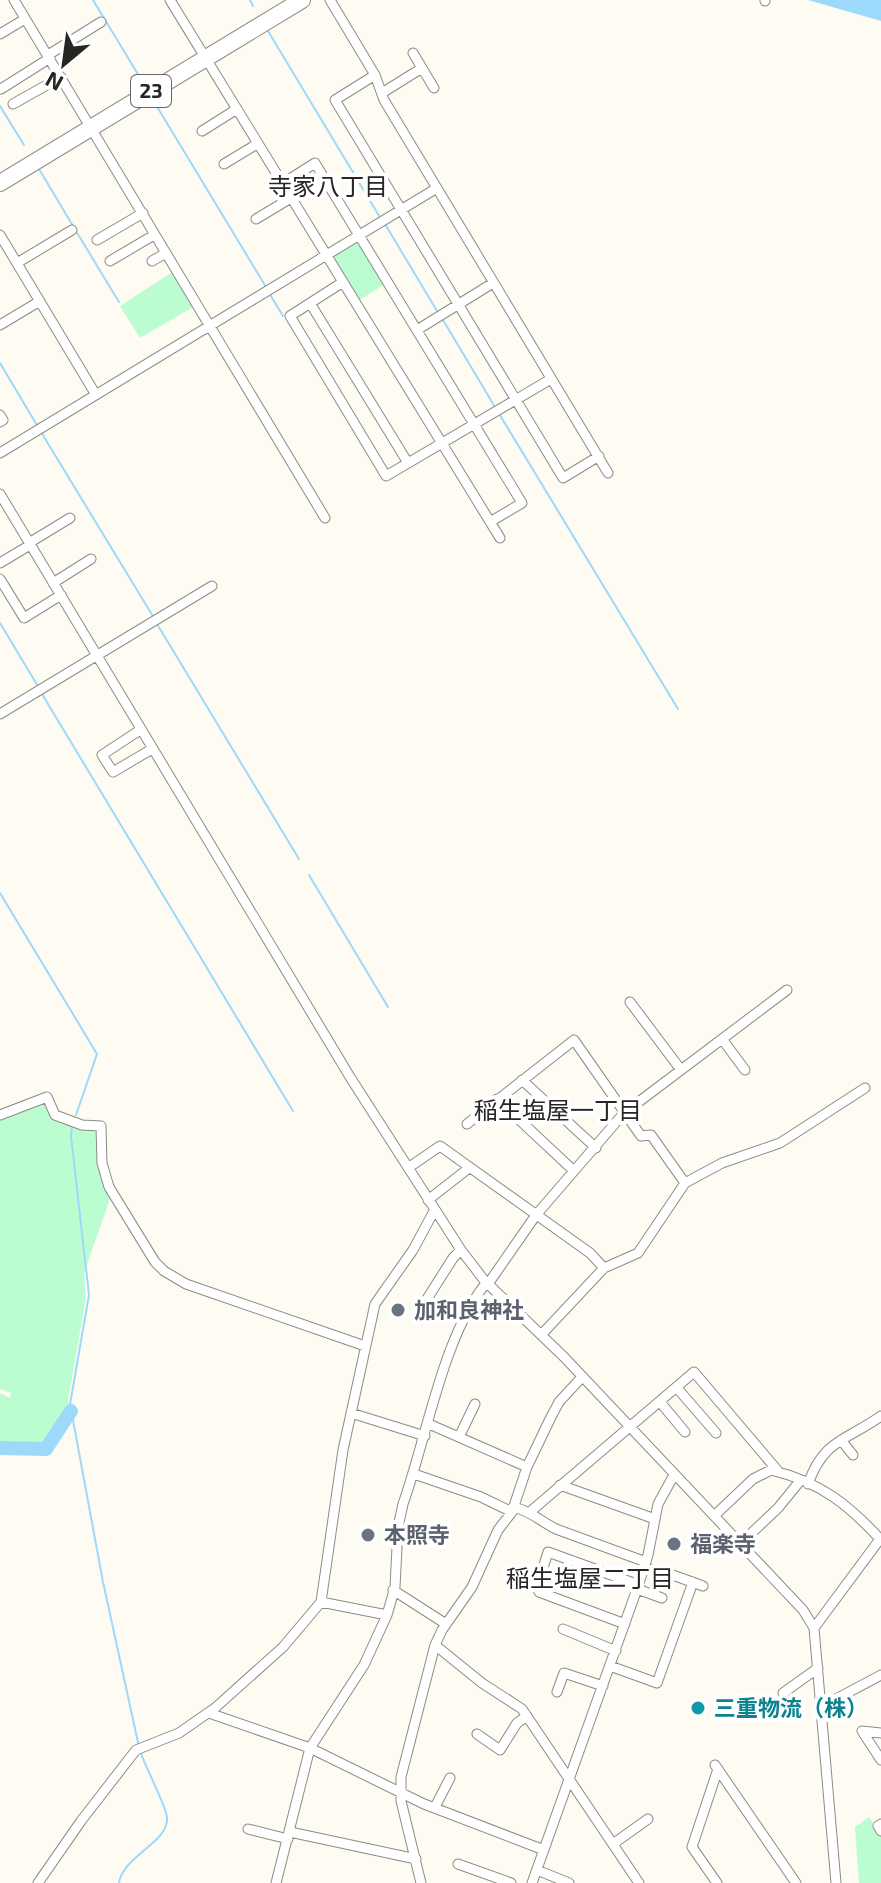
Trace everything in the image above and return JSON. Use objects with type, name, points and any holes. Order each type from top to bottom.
[{"type":"highway","name":"23","points":[[0,170],[88,123],[284,0]]},
{"type":"highway","name":"23","points":[[204,53],[302,0]]},
{"type":"highway","name":"23","points":[[0,183],[88,123]]},
{"type":"street","points":[[170,0],[500,538]]},
{"type":"street","points":[[330,0],[437,188],[608,473]]},
{"type":"street","points":[[16,1],[325,518]]},
{"type":"street","points":[[0,34],[25,19]]},
{"type":"street","points":[[1,89],[101,22]]},
{"type":"street","points":[[413,53],[434,88]]},
{"type":"street","points":[[382,93],[422,68]]},
{"type":"street","points":[[375,75],[335,100],[563,478],[599,456]]},
{"type":"street","points":[[13,104],[61,77]]},
{"type":"street","points":[[202,131],[237,109]]},
{"type":"street","points":[[224,164],[257,144]]},
{"type":"street","points":[[282,184],[315,163],[522,503],[490,522]]},
{"type":"street","points":[[0,453],[437,188]]},
{"type":"street","points":[[256,219],[291,198]]},
{"type":"street","points":[[97,240],[143,213]]},
{"type":"street","points":[[17,263],[72,230]]},
{"type":"street","points":[[0,235],[3,246],[17,263],[96,395]]},
{"type":"street","points":[[110,261],[154,235]]},
{"type":"street","points":[[152,261],[166,253]]},
{"type":"street","points":[[343,282],[290,316],[386,476],[551,379]]},
{"type":"street","points":[[417,330],[493,283]]},
{"type":"street","points":[[0,325],[40,301]]},
{"type":"street","points":[[310,303],[408,463]]},
{"type":"street","points":[[0,415],[3,420],[0,422]]},
{"type":"street","points":[[0,494],[350,1077],[461,1250],[488,1283],[542,1334],[803,1610],[814,1628],[836,1883]]},
{"type":"street","points":[[0,563],[70,518]]},
{"type":"street","points":[[53,583],[91,559]]},
{"type":"street","points":[[0,579],[24,618],[61,595]]},
{"type":"street","points":[[0,714],[212,586]]},
{"type":"street","points":[[140,730],[102,755],[113,772],[152,749]]},
{"type":"street","points":[[276,1883],[310,1748],[364,1665],[387,1615],[393,1590],[398,1527],[457,1336],[478,1293],[536,1215],[624,1113],[787,990]]},
{"type":"street","points":[[630,1002],[681,1070]]},
{"type":"street","points":[[722,1039],[745,1070]]},
{"type":"street","points":[[467,1124],[574,1040],[641,1136],[651,1135],[685,1183]]},
{"type":"street","points":[[522,1080],[596,1148]]},
{"type":"street","points":[[542,1334],[604,1268],[638,1253],[685,1183],[722,1163],[780,1143],[865,1088]]},
{"type":"street","points":[[0,1115],[47,1097],[55,1115],[82,1125],[101,1126],[102,1163],[109,1187],[155,1262],[164,1271],[186,1284],[365,1346]]},
{"type":"street","points":[[497,1099],[574,1171]]},
{"type":"street","points":[[408,1168],[440,1146],[590,1253],[604,1268]]},
{"type":"street","points":[[428,1200],[469,1168]]},
{"type":"street","points":[[38,1883],[81,1821],[141,1748],[179,1733],[209,1713],[283,1647],[321,1602],[343,1450],[375,1304],[413,1250],[434,1211]]},
{"type":"street","points":[[427,1299],[461,1250]]},
{"type":"street","points":[[531,1511],[694,1372],[778,1471]]},
{"type":"street","points":[[421,1883],[400,1791],[435,1645],[472,1587],[498,1530],[512,1509],[527,1467],[559,1402],[582,1377]]},
{"type":"street","points":[[677,1388],[716,1433]]},
{"type":"street","points":[[660,1402],[685,1432]]},
{"type":"street","points":[[459,1437],[475,1404]]},
{"type":"street","points":[[351,1413],[425,1436]]},
{"type":"street","points":[[740,1544],[804,1482],[834,1442],[881,1416]]},
{"type":"street","points":[[429,1424],[527,1467]]},
{"type":"street","points":[[841,1440],[853,1455]]},
{"type":"street","points":[[714,1516],[753,1479],[771,1470],[778,1471],[840,1499],[880,1540],[814,1628]]},
{"type":"street","points":[[414,1474],[512,1509],[531,1511],[556,1529],[698,1584],[657,1683],[610,1666]]},
{"type":"street","points":[[532,1883],[638,1587],[661,1498],[674,1475]]},
{"type":"street","points":[[560,1485],[655,1519]]},
{"type":"street","points":[[625,1624],[539,1592],[537,1587],[548,1552],[662,1598]]},
{"type":"street","points":[[393,1590],[446,1624]]},
{"type":"street","points":[[321,1602],[387,1615]]},
{"type":"street","points":[[563,1629],[616,1651]]},
{"type":"street","points":[[435,1645],[482,1683],[516,1702],[639,1883]]},
{"type":"street","points":[[783,1693],[818,1668]]},
{"type":"street","points":[[557,1692],[564,1673],[603,1686]]},
{"type":"street","points":[[821,1707],[881,1675]]},
{"type":"street","points":[[209,1713],[310,1748],[435,1807],[544,1850]]},
{"type":"street","points":[[477,1734],[500,1750],[517,1723],[527,1716]]},
{"type":"street","points":[[881,1733],[862,1731],[881,1760]]},
{"type":"street","points":[[717,1883],[692,1847],[717,1767],[796,1883]]},
{"type":"street","points":[[435,1807],[450,1778]]},
{"type":"street","points":[[613,1844],[648,1819]]},
{"type":"street","points":[[881,1824],[878,1826],[881,1831]]},
{"type":"street","points":[[248,1829],[416,1859]]},
{"type":"street","points":[[458,1864],[511,1883]]},
{"type":"street","points":[[537,1870],[569,1883]]},
{"type":"green space","points":[[355,242],[361,243],[385,284],[358,301],[333,259],[335,254]]},
{"type":"green space","points":[[174,271],[195,306],[140,338],[120,306]]},
{"type":"green space","points":[[44,1100],[50,1115],[97,1132],[101,1179],[110,1199],[84,1273],[86,1298],[68,1400],[69,1411],[64,1413],[44,1447],[7,1446],[6,1440],[0,1443],[0,1393],[10,1398],[11,1393],[0,1389],[0,1116]]},
{"type":"green space","points":[[869,1817],[881,1835],[881,1883],[859,1883],[855,1827]]},
{"type":"water","points":[[808,0],[881,0],[881,21]]},
{"type":"waterway","points":[[93,0],[139,76]]},
{"type":"waterway","points":[[250,0],[253,6]]},
{"type":"waterway","points":[[268,31],[381,219]]},
{"type":"waterway","points":[[153,100],[266,287]]},
{"type":"waterway","points":[[0,106],[24,145]]},
{"type":"waterway","points":[[39,169],[73,226]]},
{"type":"waterway","points":[[385,224],[437,311]]},
{"type":"waterway","points":[[76,231],[119,302]]},
{"type":"waterway","points":[[269,293],[283,316]]},
{"type":"waterway","points":[[443,320],[495,407]]},
{"type":"waterway","points":[[0,363],[38,427]]},
{"type":"waterway","points":[[498,412],[678,709]]},
{"type":"waterway","points":[[41,432],[154,618]]},
{"type":"waterway","points":[[0,623],[39,688]]},
{"type":"waterway","points":[[157,624],[299,859]]},
{"type":"waterway","points":[[42,694],[293,1111]]},
{"type":"waterway","points":[[309,875],[388,1007]]},
{"type":"waterway","points":[[0,893],[97,1054],[76,1115]]},
{"type":"waterway","points":[[72,1127],[89,1295],[70,1404],[103,1582],[139,1747]]},
{"type":"waterway","points":[[0,1448],[46,1449],[71,1411]]},
{"type":"waterway","points":[[119,1883],[128,1865],[166,1827],[166,1812],[141,1753]]},
{"type":"place","name":"加和良神社","points":[[398,1310]]},
{"type":"place","name":"本照寺","points":[[368,1535]]},
{"type":"place","name":"福楽寺","points":[[674,1544]]},
{"type":"place","name":"三重物流（株）","points":[[698,1708]]},
{"type":"district","name":"寺家八丁目","points":[[328,187]]},
{"type":"district","name":"稲生塩屋一丁目","points":[[558,1111]]},
{"type":"district","name":"稲生塩屋二丁目","points":[[590,1579]]}]
